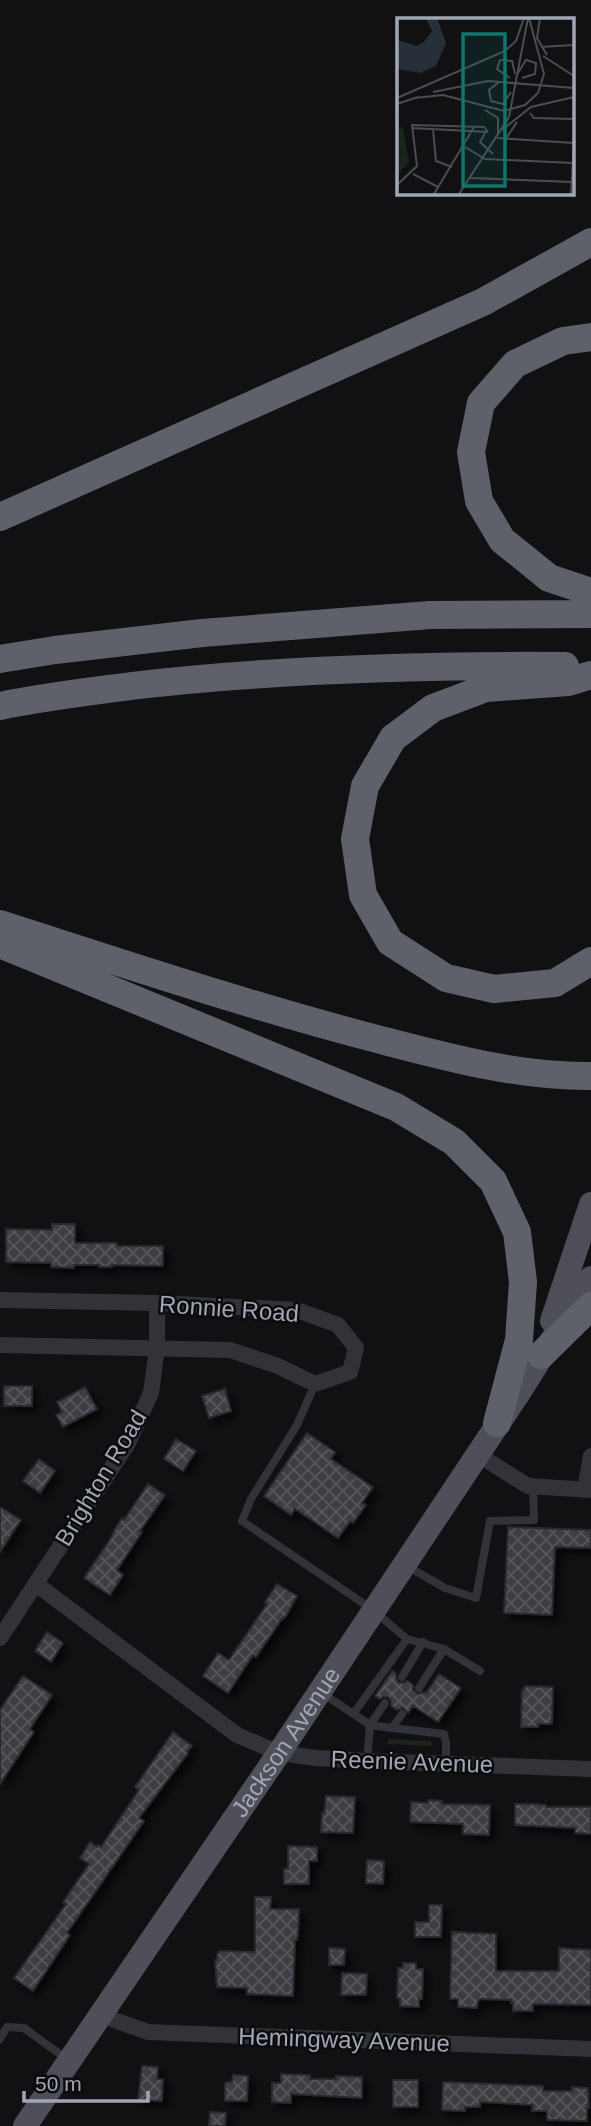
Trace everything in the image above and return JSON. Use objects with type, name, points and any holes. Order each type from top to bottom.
[{"type":"highway","points":[[0,517],[484,302],[591,242]]},
{"type":"highway","points":[[591,337],[563,341],[515,365],[481,403],[471,452],[479,501],[502,540],[549,578],[591,592]]},
{"type":"highway","points":[[0,659],[202,633],[430,615],[591,614]]},
{"type":"highway","points":[[0,706],[40,698],[204,677],[355,668],[485,665],[591,667]]},
{"type":"highway","points":[[591,675],[568,682],[486,688],[433,708],[393,738],[365,786],[355,839],[363,895],[390,942],[446,978],[494,989],[555,983],[591,961]]},
{"type":"highway","points":[[0,925],[320,1024],[451,1058],[536,1072],[584,1076]]},
{"type":"highway","points":[[0,944],[396,1107],[454,1142],[493,1181],[517,1232],[523,1282],[519,1340],[497,1423]]},
{"type":"highway","points":[[541,1355],[591,1306]]},
{"type":"main road","name":"Jackson Avenue","points":[[541,1355],[591,1204]]},
{"type":"main road","name":"Jackson Avenue","points":[[25,2126],[279,1753],[520,1391],[591,1278]]},
{"type":"street","name":"Ronnie Road","points":[[0,1300],[157,1303],[297,1310],[338,1325],[356,1348],[350,1372],[315,1384],[278,1366],[230,1350],[0,1345]]},
{"type":"street","name":"Brighton Road","points":[[0,1638],[128,1443],[151,1393],[157,1348],[157,1303]]},
{"type":"street","points":[[477,1454],[514,1478],[533,1486],[588,1490],[591,1456]]},
{"type":"street","name":"Reenie Avenue","points":[[36,1584],[237,1735],[279,1753],[367,1761],[591,1769]]},
{"type":"street","name":"Hemingway Avenue","points":[[100,2015],[148,2032],[591,2049]]},
{"type":"lane","points":[[315,1384],[298,1424],[251,1499],[242,1521],[373,1610],[407,1639],[444,1649],[480,1671]]},
{"type":"lane","points":[[405,1564],[445,1588],[476,1598],[490,1521],[534,1520],[533,1486]]},
{"type":"lane","points":[[354,1713],[407,1639]]},
{"type":"lane","points":[[402,1677],[423,1642]]},
{"type":"lane","points":[[419,1688],[444,1649]]},
{"type":"lane","points":[[320,1691],[370,1725],[444,1734],[446,1764]]},
{"type":"lane","points":[[367,1761],[370,1725],[385,1703]]},
{"type":"lane","points":[[392,1728],[402,1714]]},
{"type":"lane","points":[[0,2039],[7,2028],[24,2028],[69,2060]]},
{"type":"shaded area","points":[[389,1739],[430,1741],[433,1746],[386,1744]]},
{"type":"building","points":[[52,1224],[75,1224],[75,1243],[163,1246],[163,1266],[74,1265],[74,1268],[51,1267],[51,1263],[6,1262],[6,1229],[52,1230]]},
{"type":"building","points":[[4,1386],[32,1386],[32,1406],[4,1406]]},
{"type":"building","points":[[85,1387],[97,1409],[63,1427],[56,1415],[62,1412],[57,1402]]},
{"type":"building","points":[[225,1389],[231,1411],[209,1418],[202,1396]]},
{"type":"building","points":[[307,1433],[335,1452],[331,1459],[373,1487],[362,1503],[366,1505],[338,1538],[295,1509],[291,1515],[264,1496]]},
{"type":"building","points":[[176,1439],[196,1451],[183,1471],[164,1459]]},
{"type":"building","points":[[39,1459],[55,1471],[40,1493],[23,1481]]},
{"type":"building","points":[[148,1484],[165,1495],[117,1570],[123,1575],[110,1595],[84,1578],[122,1518],[124,1520]]},
{"type":"building","points":[[0,1507],[21,1520],[0,1552]]},
{"type":"building","points":[[508,1527],[591,1530],[591,1548],[555,1547],[552,1615],[504,1613]]},
{"type":"building","points":[[277,1584],[297,1596],[286,1616],[256,1657],[253,1655],[228,1693],[203,1676],[218,1653],[229,1660],[267,1604],[265,1602]]},
{"type":"building","points":[[47,1632],[63,1643],[51,1662],[35,1651]]},
{"type":"building","points":[[392,1671],[396,1673],[398,1682],[407,1681],[418,1694],[426,1693],[439,1674],[461,1688],[438,1722],[413,1706],[408,1713],[403,1708],[397,1710],[391,1706],[388,1697],[380,1699],[375,1696]]},
{"type":"building","points":[[23,1676],[52,1695],[30,1729],[34,1732],[0,1784],[0,1710]]},
{"type":"building","points":[[525,1686],[553,1687],[552,1724],[521,1727],[522,1690]]},
{"type":"building","points":[[173,1732],[192,1746],[139,1818],[144,1821],[67,1933],[70,1935],[33,1991],[14,1978],[66,1904],[63,1902],[89,1864],[80,1858],[90,1842],[101,1847],[139,1790],[135,1787]]},
{"type":"building","points":[[326,1796],[355,1797],[353,1833],[321,1832]]},
{"type":"building","points":[[428,1800],[442,1801],[442,1804],[490,1805],[489,1835],[463,1834],[463,1824],[410,1822],[411,1802],[428,1803]]},
{"type":"building","points":[[515,1804],[591,1807],[591,1834],[575,1833],[575,1828],[515,1825]]},
{"type":"building","points":[[288,1846],[317,1847],[317,1861],[309,1861],[309,1884],[284,1884],[284,1869],[288,1869]]},
{"type":"building","points":[[367,1860],[384,1861],[383,1884],[366,1883]]},
{"type":"building","points":[[255,1897],[271,1897],[270,1909],[299,1909],[293,1996],[247,1994],[247,1988],[217,1987],[215,1960],[220,1951],[255,1952]]},
{"type":"building","points":[[429,1905],[442,1905],[441,1937],[415,1937],[415,1922],[429,1922]]},
{"type":"building","points":[[452,1932],[496,1934],[496,1971],[559,1971],[559,1948],[591,1950],[591,2005],[533,2004],[533,2011],[513,2011],[511,2000],[480,1999],[477,2008],[458,2007],[458,1999],[450,1999]]},
{"type":"building","points":[[329,1948],[345,1949],[344,1965],[329,1965]]},
{"type":"building","points":[[403,1963],[416,1963],[416,1969],[423,1969],[422,1999],[419,1999],[419,2007],[400,2006],[400,1998],[397,1998],[398,1968],[403,1968]]},
{"type":"building","points":[[342,1973],[367,1974],[366,1995],[341,1995]]},
{"type":"building","points":[[142,2066],[158,2067],[157,2079],[163,2079],[162,2101],[138,2100]]},
{"type":"building","points":[[281,2074],[310,2075],[310,2079],[362,2077],[362,2098],[291,2094],[291,2103],[272,2102],[272,2083],[281,2083]]},
{"type":"building","points":[[233,2075],[248,2076],[247,2101],[225,2101],[225,2084],[232,2082]]},
{"type":"building","points":[[393,2080],[418,2080],[418,2107],[393,2107]]},
{"type":"building","points":[[443,2082],[543,2086],[543,2091],[588,2088],[587,2121],[547,2120],[547,2111],[532,2111],[533,2105],[480,2102],[480,2107],[465,2107],[465,2111],[442,2110]]},
{"type":"building","points":[[210,2112],[226,2113],[225,2126],[209,2126]]}]
